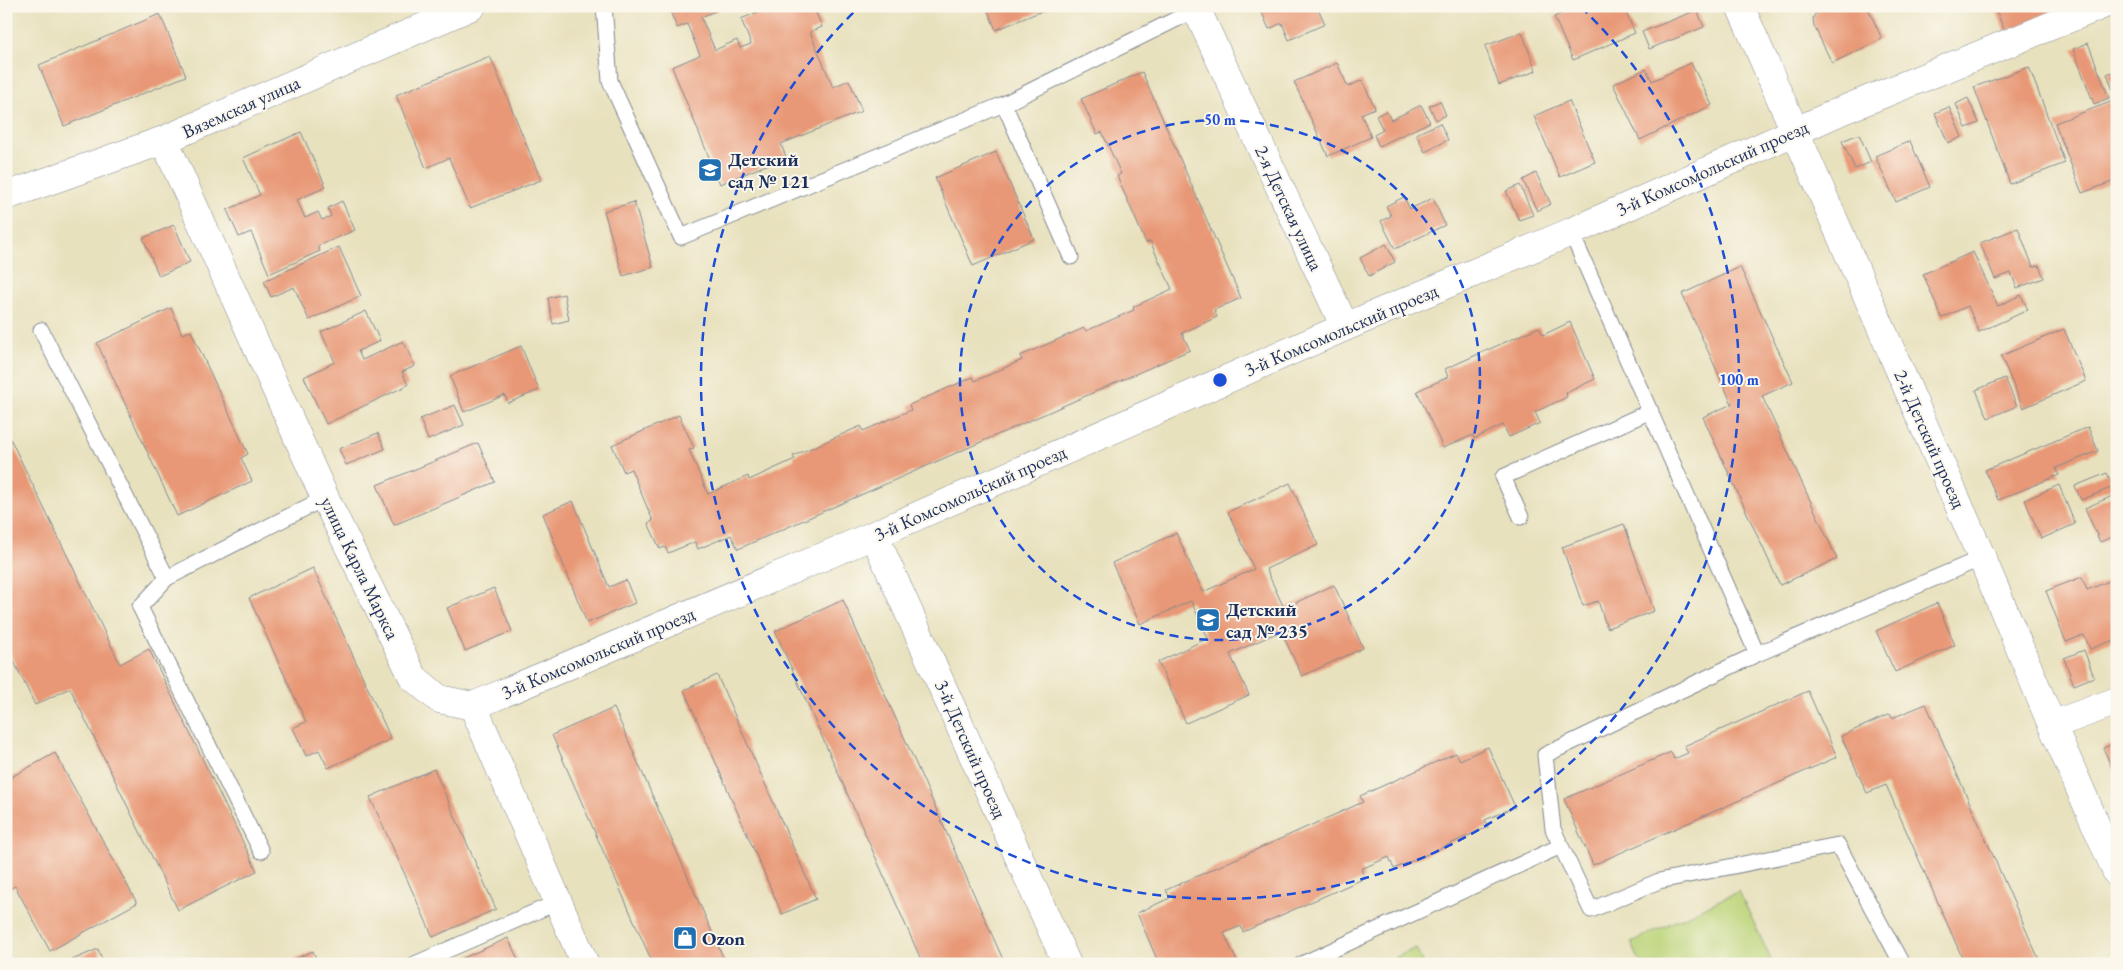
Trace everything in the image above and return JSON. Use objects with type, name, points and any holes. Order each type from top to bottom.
[{"type":"street","name":"Вяземская улица","points":[[6,196],[164,140],[472,6]]},
{"type":"street","name":"2-й Детский проезд","points":[[1740,6],[1982,558],[2117,873]]},
{"type":"street","name":"3-й Комсомольский проезд","points":[[473,706],[874,536],[1344,327],[1572,232],[1795,131],[2100,6]]},
{"type":"street","name":"2-я Детская улица","points":[[1196,8],[1344,327]]},
{"type":"street","name":"улица Карла Маркса","points":[[164,140],[325,498],[414,677],[438,699],[473,706]]},
{"type":"street","name":"3-й Детский проезд","points":[[874,536],[1067,964]]},
{"type":"street","points":[[2052,725],[2117,701]]},
{"type":"street","points":[[473,706],[586,964]]},
{"type":"lane","points":[[604,6],[610,81],[681,237],[1004,104],[1196,8]]},
{"type":"lane","points":[[1004,104],[1071,257]]},
{"type":"lane","points":[[1572,232],[1757,654]]},
{"type":"lane","points":[[41,330],[167,578]]},
{"type":"lane","points":[[1520,517],[1503,477],[1651,411]]},
{"type":"lane","points":[[261,851],[140,607],[167,578],[325,498]]},
{"type":"lane","points":[[1902,964],[1838,845],[1659,881],[1591,910],[1553,829],[1545,755],[1757,654],[1982,558]]},
{"type":"lane","points":[[1302,964],[1561,846]]},
{"type":"lane","points":[[415,964],[558,902]]},
{"type":"green space","points":[[1739,891],[1773,964],[1641,964],[1631,942]]},
{"type":"green space","points":[[1416,948],[1423,964],[1381,964]]},
{"type":"building","points":[[668,6],[727,6],[701,17],[715,50],[737,40],[740,48],[751,44],[741,19],[772,6],[813,6],[822,27],[810,32],[833,87],[849,80],[862,111],[781,144],[786,157],[720,184],[672,67],[700,55],[687,24],[677,28]]},
{"type":"building","points":[[986,6],[1054,6],[996,30]]},
{"type":"building","points":[[1259,6],[1317,6],[1325,24],[1289,40],[1282,23],[1269,29]]},
{"type":"building","points":[[1578,6],[1623,6],[1635,33],[1573,60],[1554,17]]},
{"type":"building","points":[[1825,6],[1867,6],[1882,39],[1832,63],[1814,26],[1813,18],[1818,9]]},
{"type":"building","points":[[2005,6],[2065,6],[2005,32],[1996,10]]},
{"type":"building","points":[[1697,10],[1704,27],[1649,49],[1642,32]]},
{"type":"building","points":[[160,14],[186,76],[64,126],[39,65]]},
{"type":"building","points":[[1522,32],[1536,71],[1499,85],[1485,46]]},
{"type":"building","points":[[2088,43],[2109,98],[2094,104],[2073,49]]},
{"type":"building","points":[[490,56],[541,180],[470,208],[449,158],[426,168],[396,95]]},
{"type":"building","points":[[1337,63],[1348,87],[1362,80],[1375,108],[1361,114],[1371,137],[1328,156],[1294,82]]},
{"type":"building","points":[[1691,63],[1712,105],[1640,140],[1613,84],[1646,69],[1652,81]]},
{"type":"building","points":[[2029,67],[2065,163],[2010,184],[1974,87]]},
{"type":"building","points":[[2117,70],[2117,100],[2107,74]]},
{"type":"building","points":[[1142,72],[1241,298],[1214,310],[1217,317],[1182,333],[1190,350],[738,549],[731,535],[698,549],[695,542],[668,553],[665,547],[660,549],[648,523],[653,521],[631,469],[624,472],[612,445],[679,415],[694,448],[689,450],[708,494],[748,476],[749,480],[795,459],[793,456],[861,426],[863,431],[911,410],[909,405],[973,377],[975,381],[1022,360],[1020,356],[1084,328],[1086,331],[1134,310],[1133,307],[1172,289],[1150,241],[1146,243],[1117,176],[1121,174],[1102,132],[1097,134],[1081,99]]},
{"type":"building","points":[[1968,98],[1979,123],[1966,128],[1956,104]]},
{"type":"building","points":[[1440,101],[1446,115],[1436,120],[1429,106]]},
{"type":"building","points":[[1569,101],[1595,162],[1560,177],[1534,116]]},
{"type":"building","points":[[2113,101],[2117,113],[2117,180],[2082,193],[2055,123]]},
{"type":"building","points":[[1421,105],[1430,122],[1379,146],[1374,135],[1383,130],[1376,116],[1386,111],[1391,120]]},
{"type":"building","points":[[1949,107],[1962,137],[1948,143],[1935,113]]},
{"type":"building","points":[[1440,123],[1448,140],[1425,152],[1416,134]]},
{"type":"building","points":[[301,132],[326,187],[297,200],[305,218],[318,212],[322,220],[331,216],[328,208],[342,201],[355,230],[318,246],[320,251],[269,274],[251,232],[239,237],[227,210],[260,195],[243,158]]},
{"type":"building","points":[[1859,134],[1871,162],[1855,169],[1842,141]]},
{"type":"building","points":[[1910,141],[1930,187],[1896,202],[1875,156]]},
{"type":"building","points":[[996,152],[1034,239],[973,266],[935,178]]},
{"type":"building","points":[[1536,173],[1551,204],[1537,211],[1523,180]]},
{"type":"building","points":[[1520,185],[1533,215],[1519,220],[1506,191]]},
{"type":"building","points":[[1404,197],[1410,209],[1433,198],[1445,225],[1395,249],[1381,221],[1391,216],[1386,206]]},
{"type":"building","points":[[634,202],[653,267],[623,276],[604,211]]},
{"type":"building","points":[[174,225],[190,262],[159,276],[143,238]]},
{"type":"building","points":[[2018,228],[2033,267],[2039,265],[2044,278],[2017,288],[2011,273],[1995,279],[1980,243]]},
{"type":"building","points":[[1386,244],[1395,262],[1369,276],[1360,258]]},
{"type":"building","points":[[339,247],[361,296],[309,320],[294,287],[271,297],[264,281]]},
{"type":"building","points":[[1973,252],[1998,306],[2021,295],[2028,310],[1979,332],[1968,306],[1942,318],[1923,274]]},
{"type":"building","points":[[1740,267],[1793,382],[1762,396],[1837,559],[1780,585],[1703,417],[1732,404],[1682,294]]},
{"type":"building","points":[[564,294],[569,320],[553,324],[548,298]]},
{"type":"building","points":[[171,308],[182,334],[191,331],[248,454],[241,458],[252,481],[177,516],[97,343]]},
{"type":"building","points":[[366,311],[380,341],[358,351],[362,360],[403,341],[415,366],[402,372],[408,385],[326,424],[304,377],[335,362],[321,332]]},
{"type":"building","points":[[1570,322],[1595,379],[1566,393],[1567,397],[1535,412],[1540,423],[1509,437],[1503,425],[1474,439],[1473,435],[1443,448],[1417,391],[1448,377],[1445,369],[1539,327],[1543,335]]},
{"type":"building","points":[[2064,329],[2086,381],[2023,408],[2001,356]]},
{"type":"building","points":[[521,346],[539,390],[508,403],[505,395],[464,412],[450,376]]},
{"type":"building","points":[[2005,378],[2017,406],[1988,418],[1976,390]]},
{"type":"building","points":[[455,405],[464,425],[428,440],[420,419]]},
{"type":"building","points":[[2088,427],[2098,451],[2056,468],[2059,475],[1998,500],[1985,470]]},
{"type":"building","points":[[6,430],[120,664],[149,649],[257,871],[178,910],[70,688],[35,705],[6,645]]},
{"type":"building","points":[[378,433],[385,449],[346,465],[339,449]]},
{"type":"building","points":[[478,443],[495,482],[394,525],[377,485]]},
{"type":"building","points":[[2107,473],[2113,487],[2081,500],[2075,486]]},
{"type":"building","points":[[1290,483],[1318,545],[1266,569],[1284,608],[1334,585],[1363,648],[1302,676],[1281,631],[1230,654],[1249,695],[1186,723],[1158,662],[1208,638],[1191,601],[1140,624],[1112,563],[1176,533],[1203,592],[1254,569],[1228,512]]},
{"type":"building","points":[[2059,485],[2075,524],[2041,539],[2025,500]]},
{"type":"building","points":[[2117,494],[2117,535],[2100,542],[2085,508]]},
{"type":"building","points":[[573,501],[609,587],[626,580],[635,603],[587,623],[543,514]]},
{"type":"building","points":[[1624,524],[1654,611],[1607,628],[1598,601],[1583,606],[1562,547]]},
{"type":"building","points":[[313,568],[391,739],[328,768],[319,750],[306,756],[293,728],[306,722],[249,598]]},
{"type":"building","points":[[2082,577],[2087,590],[2117,578],[2117,639],[2090,649],[2084,635],[2066,642],[2046,591]]},
{"type":"building","points":[[494,588],[512,631],[465,651],[447,608]]},
{"type":"building","points":[[843,600],[1005,964],[923,964],[775,631]]},
{"type":"building","points":[[1937,603],[1955,645],[1895,672],[1876,631]]},
{"type":"building","points":[[2084,650],[2094,677],[2074,685],[2064,658]]},
{"type":"building","points":[[717,675],[816,899],[782,914],[684,690]]},
{"type":"building","points":[[1808,691],[1837,757],[1593,865],[1564,799],[1671,752],[1674,759],[1688,753],[1684,746]]},
{"type":"building","points":[[1926,704],[2041,964],[1965,964],[1886,785],[1867,793],[1841,736],[1890,714],[1892,718]]},
{"type":"building","points":[[614,708],[726,964],[653,964],[552,735]]},
{"type":"building","points":[[2117,743],[2117,778],[2103,748]]},
{"type":"building","points":[[1488,747],[1515,807],[1485,820],[1488,827],[1394,869],[1389,857],[1361,869],[1365,878],[1243,932],[1241,926],[1224,933],[1238,964],[1159,964],[1137,913],[1170,898],[1166,890],[1363,802],[1360,796],[1456,753],[1460,760]]},
{"type":"building","points":[[55,753],[137,903],[50,951],[15,886],[6,891],[6,780]]},
{"type":"building","points":[[434,769],[496,909],[433,937],[370,797]]},
{"type":"building","points":[[508,938],[520,964],[450,964]]},
{"type":"building","points":[[98,949],[104,964],[63,964]]},
{"type":"building","points":[[313,951],[318,964],[283,964]]},
{"type":"place","name":"Детский сад № 121","points":[[710,170]]},
{"type":"place","name":"Детский сад № 235","points":[[1208,620]]},
{"type":"place","name":"Ozon","points":[[685,938]]}]
